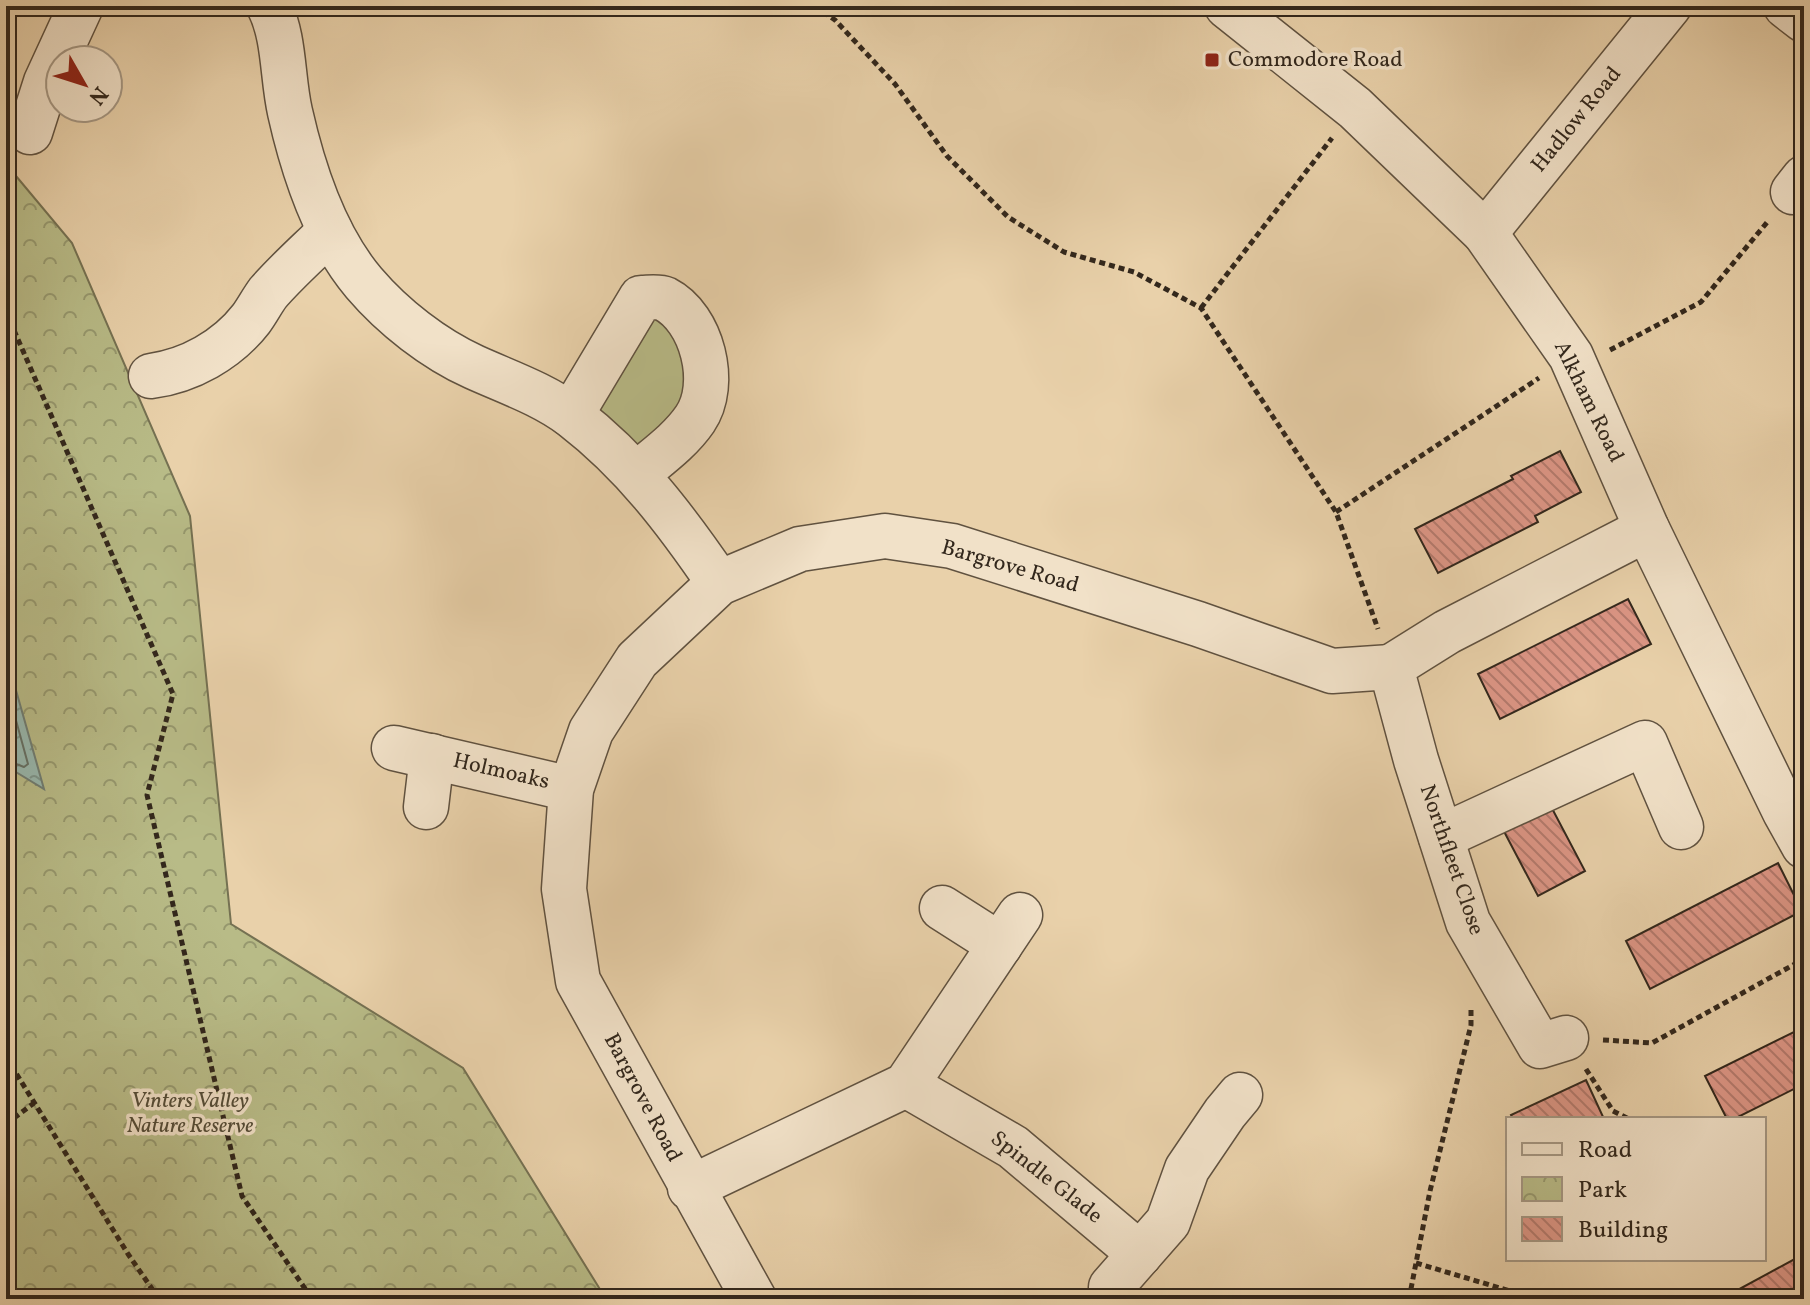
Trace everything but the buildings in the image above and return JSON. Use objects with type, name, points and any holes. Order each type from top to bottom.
[{"type":"street","points":[[30,132],[46,82],[81,6]]},
{"type":"street","points":[[269,6],[277,22],[290,112],[309,177],[330,231],[364,283],[409,327],[470,365],[534,394],[571,415],[637,474],[675,518],[719,583]]},
{"type":"street","name":"Alkham Road","points":[[1227,6],[1355,108],[1485,233],[1574,362],[1647,529],[1798,820]]},
{"type":"street","name":"Hadlow Road","points":[[1485,233],[1669,6]]},
{"type":"street","points":[[1786,6],[1804,20]]},
{"type":"street","points":[[151,376],[175,373],[215,352],[232,339],[251,319],[267,294],[330,231]]},
{"type":"street","points":[[571,415],[641,298],[662,297],[684,313],[700,349],[707,393],[696,418],[676,441],[637,474]]},
{"type":"street","points":[[1391,667],[1447,632],[1647,529]]},
{"type":"street","name":"Bargrove Road","points":[[754,1299],[578,981],[564,889],[571,789],[591,731],[637,660],[719,583],[800,549],[885,536],[952,546],[1198,624],[1332,671],[1391,667]]},
{"type":"street","name":"Northfleet Close","points":[[1391,667],[1416,760],[1468,922],[1540,1046],[1566,1038]]},
{"type":"street","points":[[1441,837],[1645,743],[1681,827]]},
{"type":"street","name":"Holmoaks","points":[[426,807],[413,752],[571,789]]},
{"type":"street","points":[[690,1188],[906,1085],[1010,930],[942,908]]},
{"type":"street","name":"Spindle Glade","points":[[906,1085],[1013,1147],[1140,1254]]},
{"type":"street","points":[[1111,1287],[1168,1222],[1187,1169],[1240,1095]]},
{"type":"path","points":[[815,6],[835,20],[895,84],[947,156],[1008,217],[1064,252],[1134,272],[1201,308],[1336,512],[1391,667]]},
{"type":"path","points":[[1201,308],[1355,108]]},
{"type":"path","points":[[1336,512],[1574,362],[1701,302],[1798,185]]},
{"type":"path","points":[[6,312],[173,694],[147,795],[242,1196],[312,1299]]},
{"type":"path","points":[[1566,1038],[1652,1043],[1804,959]]},
{"type":"path","points":[[1409,1299],[1430,1191],[1471,1025],[1470,996]]},
{"type":"path","points":[[1566,1038],[1613,1111],[1625,1117]]},
{"type":"path","points":[[6,1057],[159,1299]]},
{"type":"path","points":[[6,1124],[34,1103]]},
{"type":"path","points":[[1416,1263],[1537,1299]]},
{"type":"green space","name":"Vinters Valley Nature Reserve","points":[[6,164],[72,243],[190,516],[231,924],[463,1068],[606,1299],[6,1299]]},
{"type":"green space","points":[[641,298],[704,363],[637,474],[571,415]]},
{"type":"water","points":[[6,655],[44,789],[6,766]]},
{"type":"place","name":"Commodore Road","points":[[1212,60]]}]
